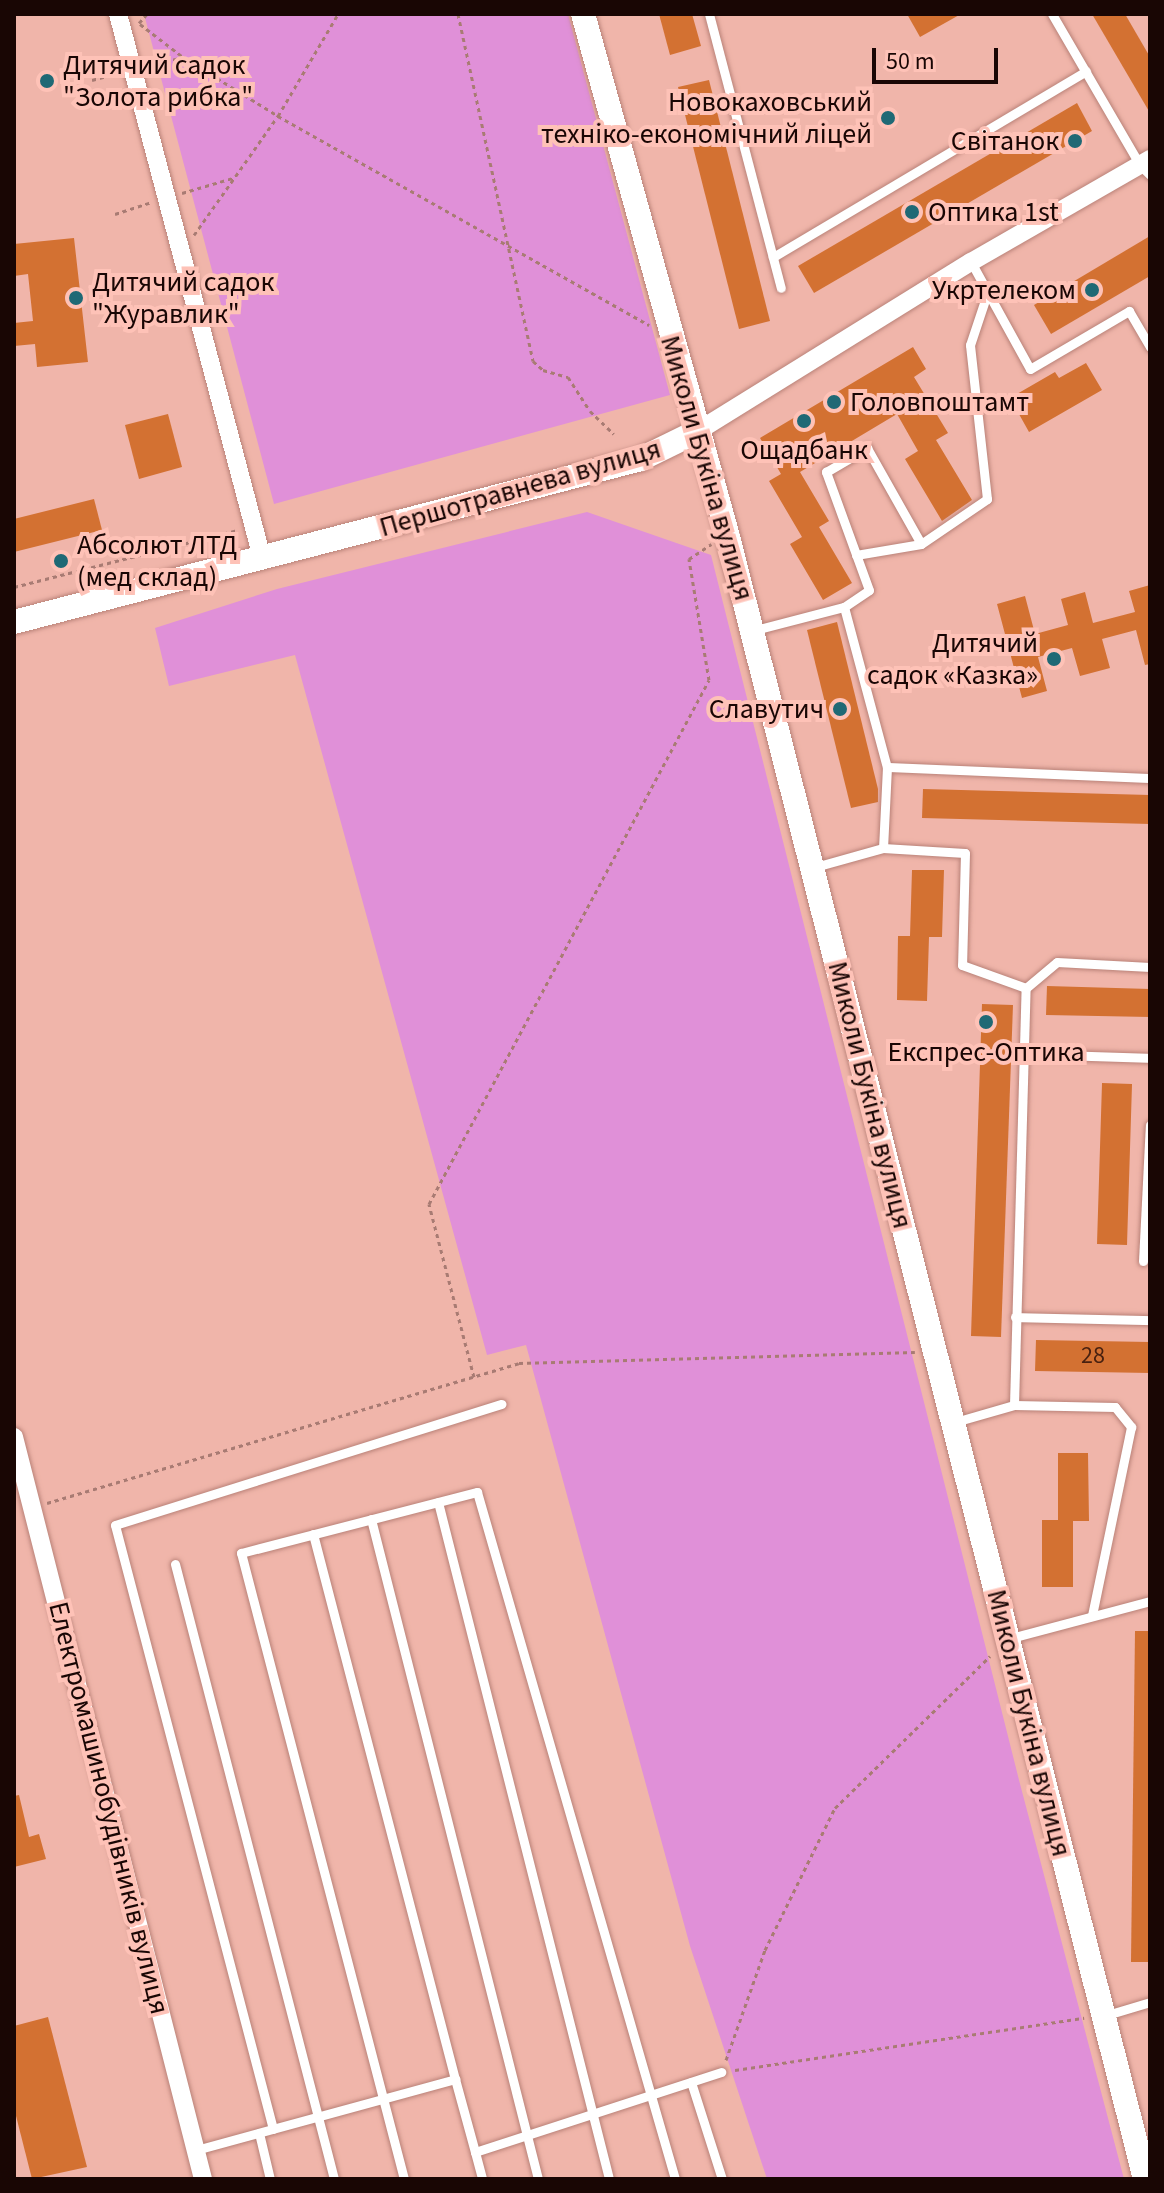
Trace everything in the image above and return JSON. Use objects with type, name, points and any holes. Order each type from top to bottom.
[{"type":"street","name":"Миколи Букіна вулиця","points":[[583,14],[727,533],[1103,2016],[1145,2167]]},
{"type":"street","points":[[124,16],[180,255],[262,558]]},
{"type":"street","name":"Першотравнева вулиця","points":[[14,622],[641,459],[698,431],[971,262],[1147,166]]},
{"type":"street","name":"Електромашинобудівників вулиця","points":[[14,1437],[203,2179]]},
{"type":"lane","points":[[709,14],[781,288]]},
{"type":"lane","points":[[1052,14],[1147,166]]},
{"type":"lane","points":[[773,257],[1086,71]]},
{"type":"lane","points":[[971,262],[1030,369],[1129,311],[1150,347]]},
{"type":"lane","points":[[856,555],[921,544],[987,499],[970,345],[988,291]]},
{"type":"lane","points":[[752,631],[844,607],[869,590],[826,472],[867,448],[921,544]]},
{"type":"lane","points":[[844,607],[887,767],[883,848]]},
{"type":"lane","points":[[887,767],[1150,778]]},
{"type":"lane","points":[[812,868],[883,848],[965,853],[962,965],[1026,988]]},
{"type":"lane","points":[[1014,1405],[1026,988],[1057,962],[1150,967]]},
{"type":"lane","points":[[1024,1054],[1150,1058]]},
{"type":"lane","points":[[1143,1261],[1150,1125]]},
{"type":"lane","points":[[1015,1317],[1150,1320]]},
{"type":"lane","points":[[273,2129],[115,1525],[502,1404]]},
{"type":"lane","points":[[953,1423],[1014,1405],[1115,1407],[1131,1427],[1092,1615]]},
{"type":"lane","points":[[404,2179],[241,1553],[477,1492],[675,2179]]},
{"type":"lane","points":[[438,1502],[609,2179]]},
{"type":"lane","points":[[371,1519],[538,2179]]},
{"type":"lane","points":[[313,1534],[482,2179]]},
{"type":"lane","points":[[175,1564],[334,2179]]},
{"type":"lane","points":[[1008,1639],[1150,1601]]},
{"type":"lane","points":[[1103,2016],[1150,2002]]},
{"type":"lane","points":[[475,2152],[721,2072]]},
{"type":"lane","points":[[196,2150],[455,2079]]},
{"type":"lane","points":[[691,2082],[722,2179]]},
{"type":"lane","points":[[259,2133],[270,2179]]},
{"type":"path","points":[[139,24],[147,14]]},
{"type":"path","points":[[180,255],[278,116],[338,14]]},
{"type":"path","points":[[458,14],[533,361],[543,370],[568,377],[590,411],[614,434]]},
{"type":"path","points":[[124,16],[278,116],[649,325]]},
{"type":"path","points":[[14,587],[237,530]]},
{"type":"path","points":[[474,1377],[429,1204],[709,680],[689,559],[727,533]]},
{"type":"path","points":[[1008,1639],[835,1808],[765,1950],[721,2072],[1103,2016]]},
{"type":"shaded area","points":[[144,14],[568,14],[670,395],[274,504]]},
{"type":"shaded area","points":[[587,512],[711,555],[1019,1780],[1124,2179],[767,2179],[690,1946],[526,1345],[487,1355],[295,655],[169,686],[155,628],[277,589]]},
{"type":"building","points":[[659,14],[692,14],[701,46],[670,55]]},
{"type":"building","points":[[907,14],[961,14],[920,37]]},
{"type":"building","points":[[1092,14],[1125,14],[1150,57],[1150,113]]},
{"type":"building","points":[[709,80],[770,321],[739,329],[678,87]]},
{"type":"building","points":[[1077,103],[1092,131],[814,293],[798,266]]},
{"type":"building","name":"Укртелеком","points":[[1150,236],[1150,276],[1051,334],[1034,305]]},
{"type":"building","points":[[74,238],[88,362],[37,367],[35,344],[14,346],[14,323],[33,321],[28,274],[14,276],[14,244]]},
{"type":"building","points":[[913,347],[926,369],[914,377],[948,433],[936,440],[972,500],[942,521],[905,459],[918,451],[897,414],[800,472],[829,521],[819,527],[852,583],[823,600],[790,544],[802,537],[769,481],[781,474],[760,438]]},
{"type":"building","points":[[1086,363],[1102,390],[1029,432],[1010,398],[1055,372],[1059,378]]},
{"type":"building","points":[[168,414],[182,467],[139,479],[125,425]]},
{"type":"building","points":[[94,499],[102,530],[14,552],[14,519]]},
{"type":"building","points":[[1150,585],[1150,664],[1145,665],[1136,630],[1102,639],[1110,668],[1080,676],[1072,648],[1038,657],[1047,691],[1022,698],[997,604],[1025,596],[1035,634],[1068,625],[1061,599],[1085,592],[1093,623],[1135,612],[1129,591]]},
{"type":"building","points":[[837,622],[878,789],[878,802],[851,808],[807,630]]},
{"type":"building","points":[[923,789],[1150,795],[1150,824],[922,818]]},
{"type":"building","points":[[912,870],[944,870],[942,937],[929,937],[927,1001],[897,1000],[898,936],[910,936]]},
{"type":"building","points":[[1047,986],[1150,989],[1150,1017],[1046,1015]]},
{"type":"building","points":[[982,1004],[1013,1005],[1001,1337],[971,1336]]},
{"type":"building","points":[[1102,1083],[1132,1084],[1127,1245],[1097,1244]]},
{"type":"building","points":[[1036,1340],[1150,1342],[1150,1373],[1035,1371]]},
{"type":"building","points":[[1058,1453],[1088,1453],[1089,1521],[1073,1521],[1073,1587],[1042,1587],[1042,1520],[1058,1520]]},
{"type":"building","points":[[1135,1631],[1150,1631],[1150,1962],[1131,1962]]},
{"type":"building","points":[[19,1795],[29,1837],[39,1834],[46,1859],[14,1867],[14,1796]]},
{"type":"building","points":[[48,2017],[87,2167],[32,2179],[14,2108],[14,2026]]},
{"type":"place","name":"Дитячий садок \"Золота рибка\"","points":[[47,81]]},
{"type":"place","name":"Новокаховський техніко-економічний ліцей","points":[[888,118]]},
{"type":"place","name":"Свiтанок","points":[[1075,141]]},
{"type":"place","name":"Оптика 1st","points":[[912,212]]},
{"type":"place","name":"Укртелеком","points":[[1092,290]]},
{"type":"place","name":"Дитячий садок \"Журавлик\"","points":[[76,298]]},
{"type":"place","name":"Головпоштамт","points":[[834,402]]},
{"type":"place","name":"Ощадбанк","points":[[804,421]]},
{"type":"place","name":"Абсолют ЛТД (мед склад)","points":[[61,561]]},
{"type":"place","name":"Дитячий садок «Казка»","points":[[1054,659]]},
{"type":"place","name":"Славутич","points":[[840,709]]},
{"type":"place","name":"Експрес-Оптика","points":[[986,1022]]}]
